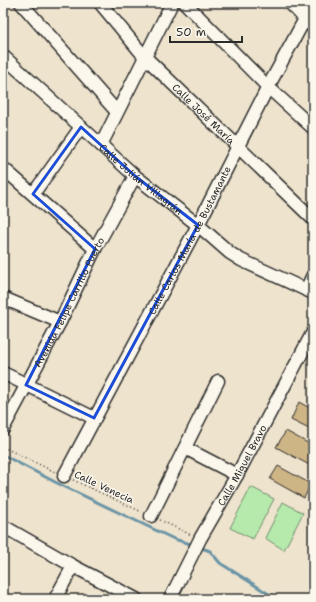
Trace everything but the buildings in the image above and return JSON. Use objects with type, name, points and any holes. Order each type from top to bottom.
[{"type":"street","points":[[21,3],[117,112]]},
{"type":"street","name":"Calle José María","points":[[100,3],[144,56],[313,219]]},
{"type":"street","points":[[101,145],[144,56],[172,3]]},
{"type":"street","points":[[185,3],[268,87],[313,128]]},
{"type":"street","points":[[290,3],[309,23]]},
{"type":"street","name":"Calle Carlos María de Bustamante","points":[[64,476],[198,225],[268,87],[309,23],[313,4]]},
{"type":"street","name":"Calle Julián Villagrán","points":[[3,56],[135,176],[198,225],[230,253],[309,291]]},
{"type":"street","points":[[33,194],[81,126]]},
{"type":"street","points":[[3,168],[95,249]]},
{"type":"street","name":"Avenida Felipe Carrillo Puerto","points":[[3,429],[60,322],[95,249],[135,176]]},
{"type":"street","points":[[309,291],[313,275]]},
{"type":"street","points":[[3,298],[60,322]]},
{"type":"street","name":"Calle Miguel Bravo","points":[[170,599],[200,539],[237,474],[313,332]]},
{"type":"street","points":[[3,373],[94,418]]},
{"type":"street","points":[[151,516],[218,381]]},
{"type":"street","points":[[185,448],[237,474]]},
{"type":"street","points":[[3,526],[73,566],[136,599]]},
{"type":"street","points":[[55,599],[73,566]]},
{"type":"path","name":"Calle Venecia","points":[[3,447],[200,539]]},
{"type":"highlighted area","points":[[81,127],[135,176],[198,225],[94,418],[26,385],[95,249],[33,194]]},
{"type":"green space","points":[[251,487],[274,499],[253,539],[230,528]]},
{"type":"green space","points":[[283,502],[303,513],[284,550],[265,538]]},
{"type":"waterway","points":[[3,455],[57,483],[174,539],[194,545]]},
{"type":"waterway","points":[[199,547],[210,551],[220,563],[279,599]]}]
